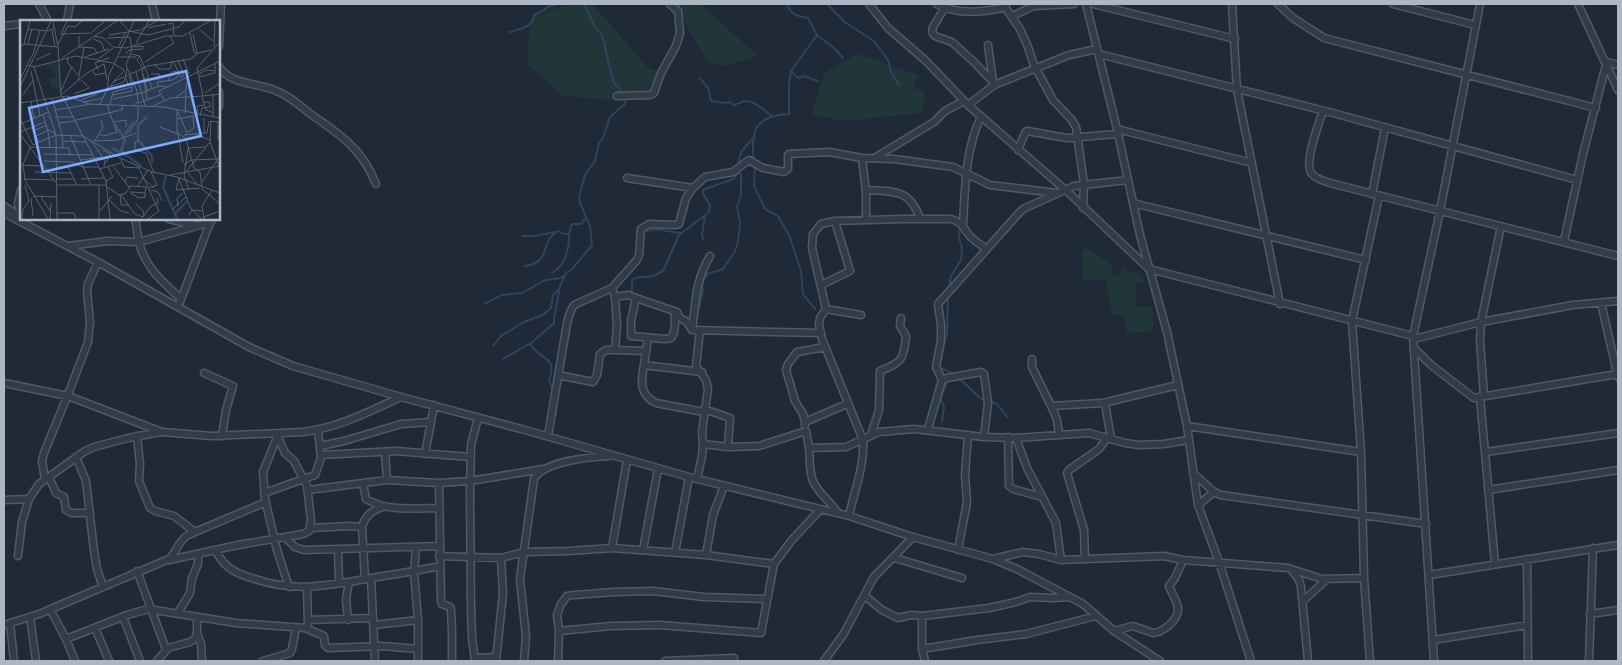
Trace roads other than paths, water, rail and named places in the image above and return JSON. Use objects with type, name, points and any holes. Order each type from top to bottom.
[{"type":"street","points":[[39,4],[47,20]]},
{"type":"street","points":[[67,20],[70,4]]},
{"type":"street","points":[[152,4],[156,20]]},
{"type":"street","points":[[220,25],[221,4]]},
{"type":"street","points":[[616,96],[650,95],[654,93],[680,33],[678,11],[670,4]]},
{"type":"street","points":[[937,4],[987,11],[1005,5],[1013,16],[1025,39],[1032,62],[1053,100],[1076,127],[1084,184],[1083,208]]},
{"type":"street","points":[[1013,16],[1033,6],[1074,4]]},
{"type":"street","points":[[1086,4],[1149,269],[1167,332],[1187,426],[1198,505],[1219,562],[1251,661]]},
{"type":"street","points":[[1093,4],[1235,39]]},
{"type":"street","points":[[1232,4],[1237,90],[1268,235],[1280,304]]},
{"type":"street","points":[[1278,4],[1293,18],[1324,38],[1596,108]]},
{"type":"street","points":[[1393,4],[1475,25]]},
{"type":"street","points":[[1434,661],[1413,337],[1440,211],[1451,146],[1480,4]]},
{"type":"street","points":[[1578,4],[1618,90]]},
{"type":"street","points":[[872,5],[888,28],[926,61],[966,103],[1018,150],[1060,192],[1083,208],[1149,269],[1413,337],[1573,305],[1618,301]]},
{"type":"street","points":[[946,6],[933,27],[932,32],[934,36],[952,42],[993,83]]},
{"type":"street","points":[[4,26],[20,24]]},
{"type":"street","points":[[988,46],[993,83]]},
{"type":"street","points":[[875,158],[934,122],[946,111],[966,103],[993,83],[1037,69],[1069,55],[1098,51],[1237,90],[1323,111],[1577,180]]},
{"type":"street","points":[[1605,63],[1618,65]]},
{"type":"street","points":[[1564,241],[1605,63]]},
{"type":"street","points":[[220,69],[228,77],[273,90],[290,98],[331,127],[353,146],[368,165],[376,184]]},
{"type":"street","points":[[1323,111],[1311,151],[1309,171],[1320,180],[1618,256]]},
{"type":"street","points":[[963,225],[966,172],[973,140],[981,116]]},
{"type":"street","points":[[1370,661],[1364,578],[1361,452],[1352,321],[1366,260],[1385,128]]},
{"type":"street","points":[[1018,150],[1027,131],[1067,138],[1117,132],[1252,164]]},
{"type":"street","points":[[548,436],[567,323],[572,308],[576,304],[612,288],[636,262],[639,256],[641,229],[649,224],[679,224],[686,198],[693,188],[705,177],[734,172],[749,160],[762,168],[781,172],[787,171],[788,155],[793,153],[830,152],[862,158],[953,167],[983,182],[998,187],[1060,192]]},
{"type":"street","points":[[862,158],[866,190],[866,220]]},
{"type":"street","points":[[627,178],[693,188]]},
{"type":"street","points":[[928,430],[942,380],[936,367],[941,341],[938,304],[1022,210],[1060,192],[1084,184],[1128,180]]},
{"type":"street","points":[[866,190],[896,192],[905,195],[917,211],[920,219]]},
{"type":"street","points":[[20,195],[18,204],[20,211]]},
{"type":"street","points":[[1133,203],[1366,260]]},
{"type":"street","points":[[4,206],[20,214]]},
{"type":"street","points":[[4,213],[98,262],[249,347],[293,366],[548,436],[658,469],[849,516],[913,537],[993,559],[1017,568],[1083,604],[1114,631],[1157,660]]},
{"type":"street","points":[[25,220],[29,225]]},
{"type":"street","points":[[134,220],[139,242],[149,267],[161,281],[182,299]]},
{"type":"street","points":[[174,220],[197,225]]},
{"type":"street","points":[[68,246],[108,241],[139,242],[211,220]]},
{"type":"street","points":[[178,307],[211,220]]},
{"type":"street","points":[[849,516],[861,461],[863,440],[820,333],[820,318],[826,309],[812,255],[813,234],[821,224],[835,221],[957,220],[963,225],[970,237],[987,249]]},
{"type":"street","points":[[821,285],[850,271],[835,221]]},
{"type":"street","points":[[1494,564],[1480,341],[1481,322],[1501,226]]},
{"type":"street","points":[[692,330],[698,280],[701,270],[710,256]]},
{"type":"street","points":[[90,513],[71,513],[66,510],[64,497],[56,493],[47,478],[43,457],[88,342],[90,322],[87,291],[88,284],[98,262]]},
{"type":"street","points":[[612,288],[616,326],[615,350]]},
{"type":"street","points":[[614,297],[628,295],[676,311],[692,330]]},
{"type":"street","points":[[636,298],[631,321],[631,336],[671,338],[674,333],[676,311]]},
{"type":"street","points":[[1415,350],[1431,365],[1472,396],[1618,376],[1602,303]]},
{"type":"street","points":[[826,309],[861,315]]},
{"type":"street","points":[[871,435],[879,410],[880,371],[898,363],[903,358],[906,336],[900,326],[901,318]]},
{"type":"street","points":[[692,330],[820,333]]},
{"type":"street","points":[[697,479],[702,456],[702,432],[708,389],[702,372],[696,366],[700,330]]},
{"type":"street","points":[[648,338],[641,384],[651,400],[662,404],[704,410],[730,418],[728,447]]},
{"type":"street","points":[[825,347],[797,352],[786,370],[795,401],[803,414],[805,422],[813,481],[832,503],[838,514]]},
{"type":"street","points":[[558,375],[592,382],[597,375],[600,354],[608,349],[646,351]]},
{"type":"street","points":[[1032,359],[1032,367],[1057,420],[1059,434]]},
{"type":"street","points":[[644,364],[702,372]]},
{"type":"street","points":[[942,380],[977,372],[984,374],[988,403],[984,437]]},
{"type":"street","points":[[204,373],[233,386],[226,410],[222,436]]},
{"type":"street","points":[[4,383],[68,396],[162,432]]},
{"type":"street","points":[[1051,406],[1105,403],[1178,385]]},
{"type":"street","points":[[18,556],[21,525],[34,491],[47,478],[76,457],[94,447],[162,432],[222,436],[278,435],[318,430],[362,415],[401,397]]},
{"type":"street","points":[[1105,403],[1109,439]]},
{"type":"street","points":[[805,422],[847,404]]},
{"type":"street","points":[[425,454],[434,405]]},
{"type":"street","points":[[478,418],[472,439],[470,458],[472,638],[475,659],[496,659],[503,593],[501,558]]},
{"type":"street","points":[[320,446],[401,424],[431,422]]},
{"type":"street","points":[[1187,426],[1361,452]]},
{"type":"street","points":[[264,493],[305,480],[316,474],[320,456],[318,430]]},
{"type":"street","points":[[809,448],[846,447],[871,435],[888,431],[928,430],[984,437],[1016,438],[1089,433],[1140,446],[1188,440]]},
{"type":"street","points":[[703,444],[728,447],[759,446],[806,431]]},
{"type":"street","points":[[1486,452],[1618,433]]},
{"type":"street","points":[[278,435],[285,453],[294,461],[305,480],[308,490],[311,528]]},
{"type":"street","points":[[278,435],[263,472],[264,493],[289,587]]},
{"type":"street","points":[[958,550],[967,502],[965,475],[968,435]]},
{"type":"street","points":[[137,436],[140,464],[139,481],[150,508],[174,516],[195,532]]},
{"type":"street","points":[[1008,437],[1009,486],[1042,497]]},
{"type":"street","points":[[1016,438],[1027,468],[1057,526],[1061,560]]},
{"type":"street","points":[[1086,559],[1080,513],[1067,473],[1109,439]]},
{"type":"street","points":[[320,456],[396,451],[470,458]]},
{"type":"street","points":[[385,452],[386,480]]},
{"type":"street","points":[[308,490],[386,480],[439,483],[470,481],[547,468],[592,457],[616,456]]},
{"type":"street","points":[[76,457],[86,481],[98,569],[103,586]]},
{"type":"street","points":[[612,548],[627,460]]},
{"type":"street","points":[[524,661],[526,628],[520,579],[532,483],[537,475],[547,468]]},
{"type":"street","points":[[643,550],[658,469]]},
{"type":"street","points":[[1488,490],[1618,470]]},
{"type":"street","points":[[1193,473],[1214,492],[1229,496],[1426,524]]},
{"type":"street","points":[[675,552],[688,477]]},
{"type":"street","points":[[363,483],[366,499],[385,506],[407,509],[439,508]]},
{"type":"street","points":[[439,483],[441,603],[450,607],[451,610],[452,661]]},
{"type":"street","points":[[706,555],[713,515],[724,486]]},
{"type":"street","points":[[1198,505],[1214,492]]},
{"type":"street","points":[[4,500],[30,499]]},
{"type":"street","points":[[14,661],[7,624],[50,609],[161,562],[172,556],[181,540],[195,532],[266,502]]},
{"type":"street","points":[[375,661],[374,621],[362,527],[365,518],[370,513],[385,506]]},
{"type":"street","points":[[559,630],[660,625],[761,633],[774,564],[791,541],[820,510]]},
{"type":"street","points":[[161,562],[238,545],[285,538],[306,533],[311,528],[362,527]]},
{"type":"street","points":[[824,661],[843,635],[874,577],[895,558],[913,537]]},
{"type":"street","points":[[285,538],[295,547],[304,550],[439,546]]},
{"type":"street","points":[[1429,575],[1618,544]]},
{"type":"street","points":[[416,547],[414,572],[418,620],[418,661]]},
{"type":"street","points":[[440,556],[501,558],[524,552],[569,552],[612,548],[706,555],[774,564]]},
{"type":"street","points":[[1589,661],[1593,548]]},
{"type":"street","points":[[338,549],[339,584]]},
{"type":"street","points":[[216,551],[220,560],[238,574],[272,585],[289,587],[307,588],[339,584],[440,566]]},
{"type":"street","points":[[993,559],[1023,552],[1061,560],[1164,556],[1183,560],[1291,569],[1328,579],[1364,578]]},
{"type":"street","points":[[178,613],[190,593],[192,578],[198,564],[198,554]]},
{"type":"street","points":[[895,558],[962,578]]},
{"type":"street","points":[[1527,559],[1528,661]]},
{"type":"street","points":[[1114,631],[1133,626],[1153,633],[1165,629],[1174,620],[1178,606],[1169,586],[1183,560]]},
{"type":"street","points":[[1291,569],[1300,583],[1308,661]]},
{"type":"street","points":[[137,571],[166,649]]},
{"type":"street","points":[[1303,601],[1328,579]]},
{"type":"street","points":[[348,620],[346,600],[349,582]]},
{"type":"street","points":[[305,628],[308,625],[307,588]]},
{"type":"street","points":[[558,661],[559,630],[557,615],[561,604],[567,596],[654,591],[704,597],[767,600]]},
{"type":"street","points":[[865,596],[895,617],[922,616],[989,608],[1030,597],[1070,597]]},
{"type":"street","points":[[50,609],[75,661]]},
{"type":"street","points":[[66,639],[141,610],[152,610],[236,623],[305,628],[323,635],[328,648],[375,646],[418,649]]},
{"type":"street","points":[[1590,614],[1618,610]]},
{"type":"street","points":[[922,616],[922,649],[925,661]]},
{"type":"street","points":[[922,649],[1026,634],[1096,616]]},
{"type":"street","points":[[30,617],[36,661]]},
{"type":"street","points":[[123,617],[140,661]]},
{"type":"street","points":[[156,661],[170,646],[190,642],[195,639],[197,617]]},
{"type":"street","points":[[308,620],[418,620]]},
{"type":"street","points":[[1433,640],[1528,625]]},
{"type":"street","points":[[95,628],[109,661]]},
{"type":"street","points":[[264,661],[284,658],[290,654],[296,628]]},
{"type":"street","points":[[197,633],[201,644],[202,661]]},
{"type":"street","points":[[665,661],[734,658]]},
{"type":"waterway","points":[[510,32],[526,27],[532,22],[534,15],[545,10],[547,7],[558,4]]},
{"type":"waterway","points":[[485,304],[501,295],[522,293],[545,280],[561,278],[573,268],[592,245],[590,226],[579,197],[585,175],[595,161],[599,143],[603,138],[610,117],[626,103],[620,89],[614,83],[603,37],[594,25],[584,4]]},
{"type":"waterway","points":[[754,162],[754,133],[757,127],[769,118],[789,114],[791,71],[817,35],[808,18],[792,13],[788,4]]},
{"type":"waterway","points":[[827,4],[846,23],[874,41],[888,60],[891,72],[899,85]]},
{"type":"waterway","points":[[817,35],[834,48],[843,58]]},
{"type":"waterway","points":[[792,72],[798,78],[803,76],[818,81]]},
{"type":"waterway","points":[[700,78],[708,88],[711,101],[729,102],[734,105],[750,101],[772,116]]},
{"type":"waterway","points":[[738,165],[741,152],[752,139]]},
{"type":"waterway","points":[[755,167],[754,185],[756,190],[765,209],[778,216],[789,235],[801,271],[803,294],[815,309]]},
{"type":"waterway","points":[[632,295],[632,280],[653,276],[663,271],[679,235],[709,212],[710,205],[703,194],[703,190],[733,179],[738,174],[738,170]]},
{"type":"waterway","points":[[697,316],[703,291],[702,284],[707,274],[723,269],[735,251],[738,242],[740,223],[737,206],[741,196],[741,174],[739,172]]},
{"type":"waterway","points":[[703,239],[705,215]]},
{"type":"waterway","points":[[524,266],[539,261],[552,235],[558,231],[563,234],[569,234],[572,224],[581,224],[586,217]]},
{"type":"waterway","points":[[949,288],[951,276],[961,260],[960,227]]},
{"type":"waterway","points":[[647,231],[656,230],[682,233]]},
{"type":"waterway","points":[[522,236],[535,236],[554,232]]},
{"type":"waterway","points":[[552,273],[561,266],[566,257],[569,235]]},
{"type":"waterway","points":[[553,391],[549,380],[551,372],[550,363],[530,344],[554,323],[560,286],[565,275]]},
{"type":"waterway","points":[[493,346],[501,336],[524,322],[543,315],[551,308],[553,295],[559,289]]},
{"type":"waterway","points":[[943,342],[947,335],[948,295]]},
{"type":"waterway","points":[[503,359],[529,344]]},
{"type":"waterway","points":[[939,367],[953,374]]},
{"type":"waterway","points":[[959,378],[980,398],[986,400]]},
{"type":"waterway","points":[[942,422],[944,407],[940,398],[946,385],[945,381]]},
{"type":"waterway","points":[[990,401],[997,404],[1008,418]]},
{"type":"waterway","points":[[556,405],[556,415]]}]
